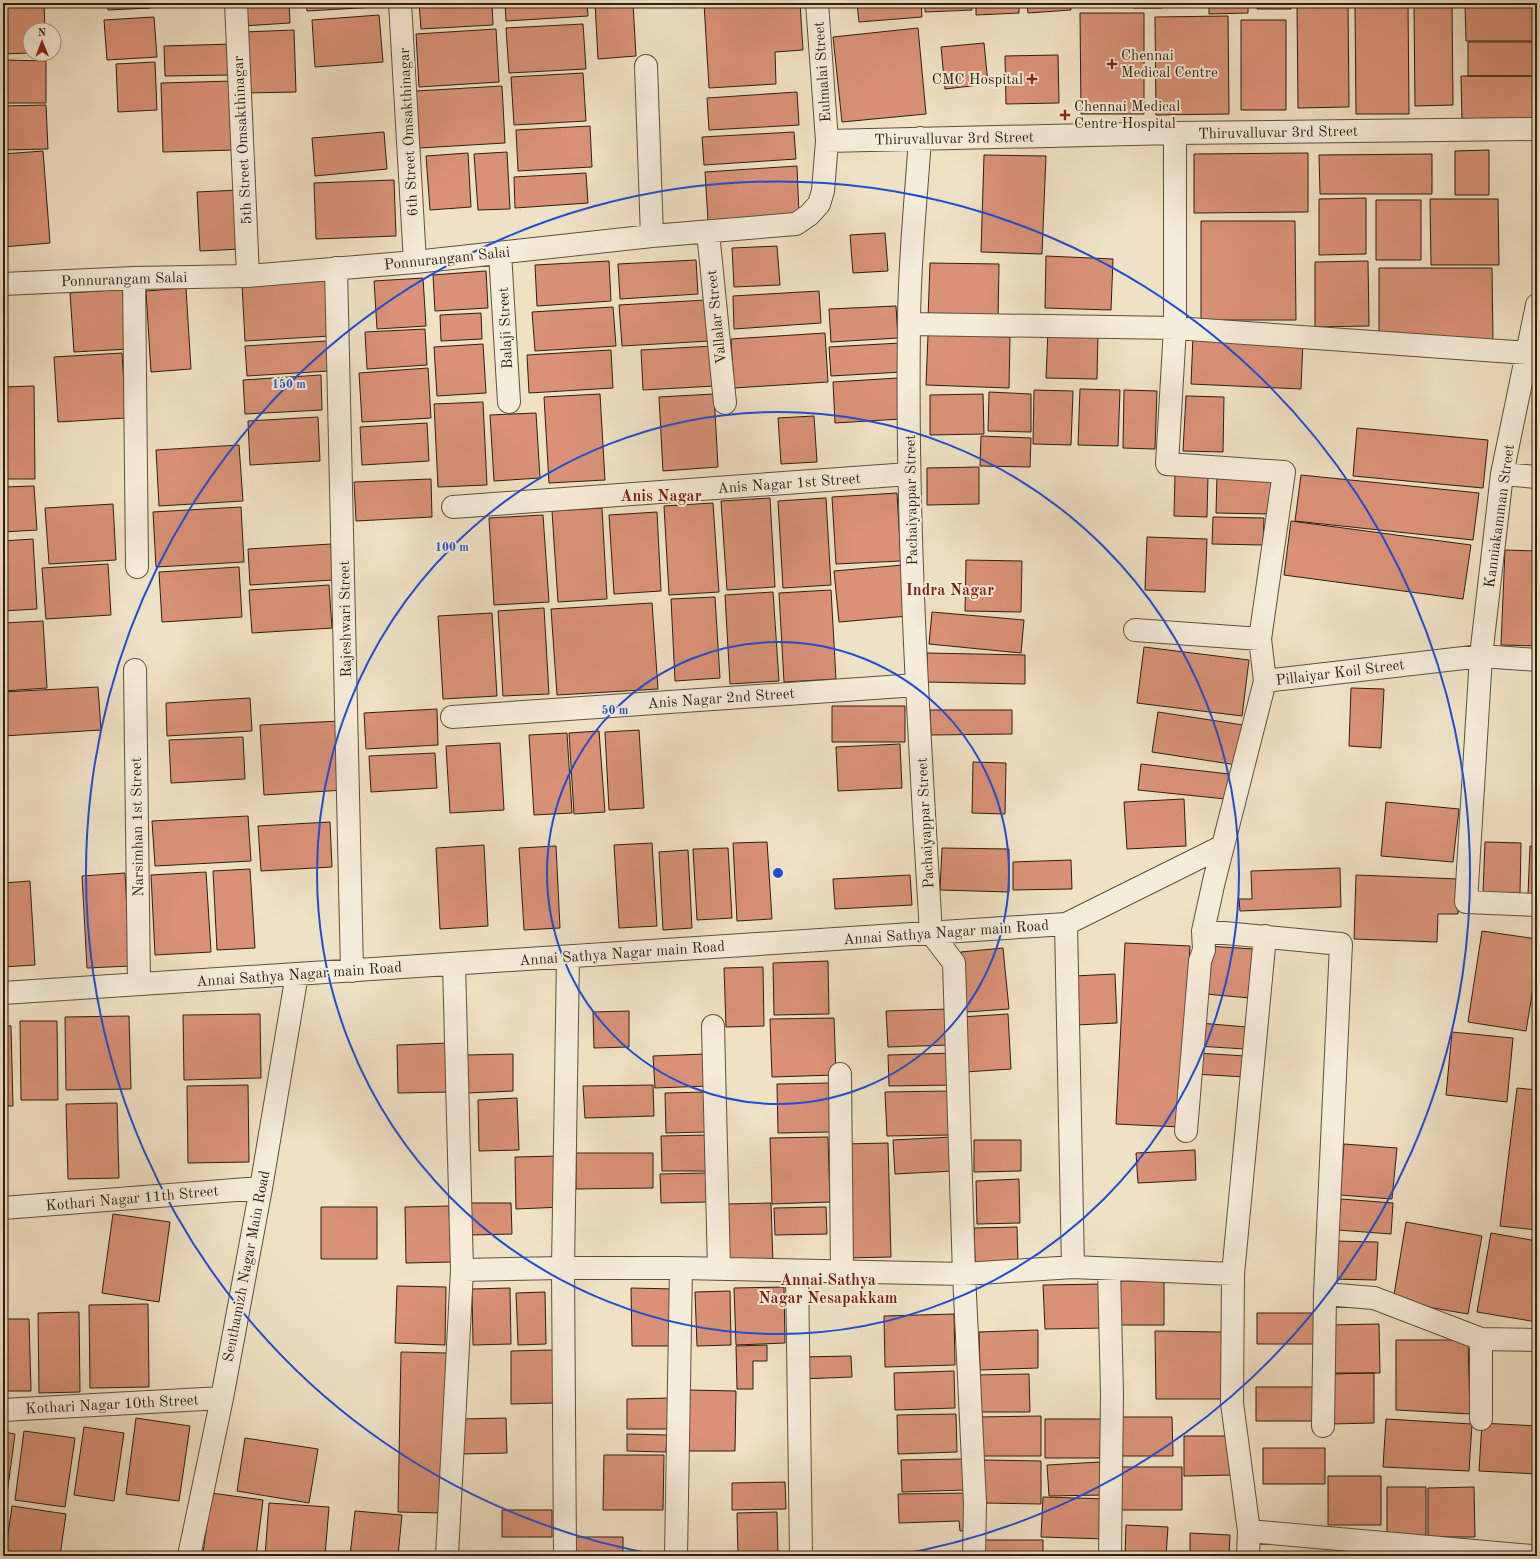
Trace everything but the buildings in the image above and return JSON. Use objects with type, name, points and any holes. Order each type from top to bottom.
[{"type":"street","name":"5th Street Omsakthinagar","points":[[236,3],[248,276]]},
{"type":"street","name":"6th Street Omsakthinagar","points":[[400,3],[415,262]]},
{"type":"street","name":"Eulmalai Street","points":[[817,3],[827,141]]},
{"type":"street","points":[[646,66],[652,236]]},
{"type":"street","name":"Thiruvalluvar 3rd Street","points":[[827,141],[1176,133],[1537,129]]},
{"type":"street","points":[[1176,133],[1175,328],[1167,464],[1284,472],[1260,639],[1265,681]]},
{"type":"street","name":"Pachaiyappar Street","points":[[920,138],[908,324],[909,474],[917,684],[931,933]]},
{"type":"street","name":"Ponnurangam Salai","points":[[3,284],[134,278],[248,276],[415,262],[652,236],[796,224],[810,215],[819,204],[823,191],[827,141]]},
{"type":"street","name":"Vallalar Street","points":[[708,232],[725,403]]},
{"type":"street","name":"Balaji Street","points":[[500,253],[510,402]]},
{"type":"street","name":"Rajeshwari Street","points":[[336,268],[352,970]]},
{"type":"street","points":[[134,278],[137,567]]},
{"type":"street","name":"Kanniakamman Street","points":[[1537,305],[1502,474],[1481,656],[1466,902],[1537,905]]},
{"type":"street","points":[[908,324],[1175,328],[1528,353]]},
{"type":"street","name":"Anis Nagar 1st Street","points":[[453,507],[909,474]]},
{"type":"street","points":[[1502,474],[1537,477]]},
{"type":"street","points":[[1135,630],[1260,639]]},
{"type":"street","name":"Pillaiyar Koil Street","points":[[1186,1131],[1200,961],[1204,950],[1203,931],[1265,681],[1481,656],[1537,660]]},
{"type":"street","name":"Narsimhan 1st Street","points":[[135,670],[139,984]]},
{"type":"street","name":"Anis Nagar 2nd Street","points":[[452,717],[917,684]]},
{"type":"street","name":"Annai Sathya Nagar main Road","points":[[3,993],[1066,924],[1223,846]]},
{"type":"street","points":[[1066,924],[1073,1267]]},
{"type":"street","points":[[1203,931],[1341,944],[1325,1294],[1323,1426]]},
{"type":"street","points":[[931,933],[954,963],[964,1274],[975,1503],[974,1556]]},
{"type":"street","points":[[1248,1556],[1249,1531],[1232,1403],[1233,1274],[1264,936]]},
{"type":"street","points":[[565,1556],[563,1268],[568,957]]},
{"type":"street","points":[[448,1556],[462,1270],[454,964]]},
{"type":"street","name":"Senthamizh Nagar Main Road","points":[[189,1556],[222,1398],[261,1188],[297,974]]},
{"type":"street","points":[[712,1026],[719,1269]]},
{"type":"street","points":[[840,1074],[842,1272]]},
{"type":"street","name":"Kothari Nagar 11th Street","points":[[3,1208],[261,1188]]},
{"type":"street","points":[[462,1270],[681,1268],[964,1274],[1073,1267],[1233,1274]]},
{"type":"street","points":[[676,1556],[681,1268]]},
{"type":"street","points":[[1109,1269],[1112,1394],[1110,1556]]},
{"type":"street","points":[[797,1271],[801,1556]]},
{"type":"street","points":[[1325,1294],[1374,1298],[1481,1339],[1537,1340]]},
{"type":"street","points":[[1481,1339],[1481,1420]]},
{"type":"street","name":"Kothari Nagar 10th Street","points":[[3,1410],[222,1398]]},
{"type":"street","points":[[1249,1531],[1531,1556]]},
{"type":"place","name":"Chennai Medical Centre","points":[[1112,64]]},
{"type":"place","name":"CMC Hospital","points":[[1032,79]]},
{"type":"place","name":"Chennai Medical Centre Hospital","points":[[1065,115]]},
{"type":"district","name":"Anis Nagar","points":[[661,495]]},
{"type":"district","name":"Indra Nagar","points":[[950,589]]},
{"type":"district","name":"Annai Sathya Nagar Nesapakkam","points":[[828,1288]]}]
